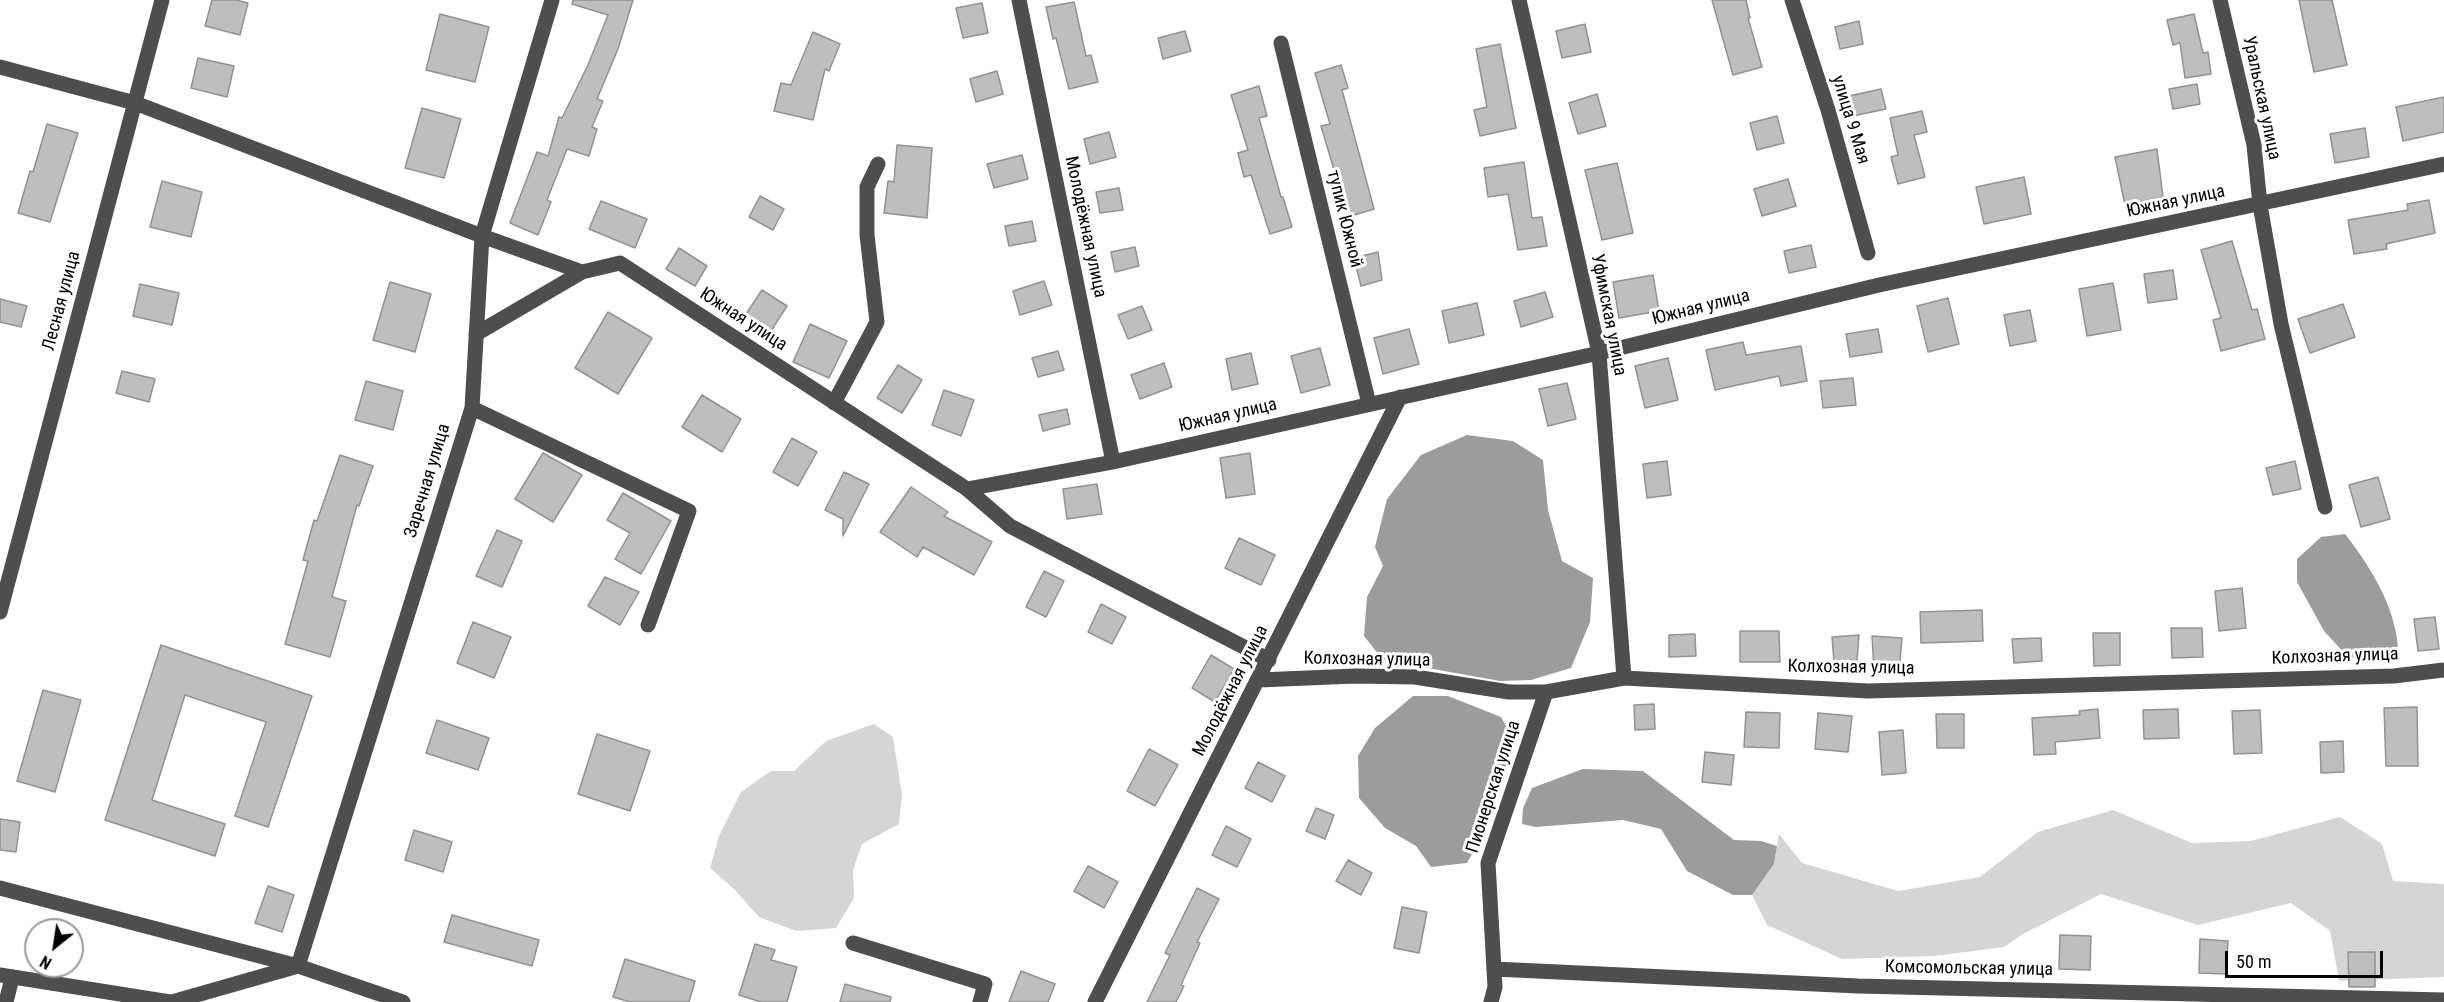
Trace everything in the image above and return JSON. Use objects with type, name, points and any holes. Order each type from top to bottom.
[{"type":"street","name":"Лесная улица","points":[[0,612],[162,0]]},
{"type":"street","name":"Заречная улица","points":[[298,966],[472,408],[482,236],[552,0]]},
{"type":"street","name":"Молодёжная улица","points":[[1019,0],[1113,462]]},
{"type":"street","name":"Уфимская улица","points":[[1520,0],[1599,353],[1624,678]]},
{"type":"street","name":"улица 9 Мая","points":[[1792,0],[1828,110],[1868,253]]},
{"type":"street","name":"Уральская улица","points":[[2220,0],[2254,145],[2260,204],[2281,324],[2325,507]]},
{"type":"street","name":"тупик Южной","points":[[1281,43],[1369,404]]},
{"type":"street","points":[[0,67],[135,103],[582,272]]},
{"type":"street","points":[[834,403],[877,322],[867,235],[867,187],[878,164]]},
{"type":"street","name":"Южная улица","points":[[967,489],[1113,462],[1599,353],[1879,285],[2444,164]]},
{"type":"street","name":"Южная улица","points":[[476,334],[582,272],[620,263],[967,489],[1010,526],[1269,660]]},
{"type":"street","name":"Молодёжная улица","points":[[1095,1002],[1400,397]]},
{"type":"street","points":[[472,408],[689,511],[648,625]]},
{"type":"street","name":"Колхозная улица","points":[[1259,680],[1355,676],[1415,677],[1509,692],[1546,692],[1624,678],[1868,691],[2382,676],[2444,670]]},
{"type":"street","name":"Пионерская улица","points":[[1491,1002],[1495,987],[1488,863],[1546,692]]},
{"type":"street","points":[[0,888],[298,966],[403,1002]]},
{"type":"street","points":[[853,943],[985,984],[980,1002]]},
{"type":"street","points":[[6,1002],[6,977],[171,1002],[298,966]]},
{"type":"street","name":"Комсомольская улица","points":[[1494,969],[1858,986],[2444,1000]]},
{"type":"shaded area","points":[[1467,435],[1513,441],[1543,460],[1548,510],[1562,561],[1593,578],[1590,622],[1571,668],[1531,680],[1500,681],[1383,660],[1364,636],[1367,597],[1383,566],[1375,547],[1387,499],[1421,455]]},
{"type":"shaded area","points":[[2345,534],[2372,572],[2392,615],[2398,646],[2386,659],[2348,657],[2324,631],[2297,582],[2297,559],[2321,537]]},
{"type":"shaded area","points":[[1413,696],[1448,696],[1501,717],[1514,740],[1488,825],[1467,863],[1431,867],[1416,846],[1385,828],[1359,798],[1358,756],[1375,728]]},
{"type":"shaded area","points":[[874,724],[893,737],[902,795],[899,824],[862,844],[853,870],[854,898],[836,928],[796,931],[759,917],[734,889],[710,868],[719,836],[741,792],[771,771],[794,771],[826,741]]},
{"type":"shaded area","points":[[1583,769],[1643,771],[1734,840],[1761,841],[1777,846],[1774,864],[1752,895],[1733,895],[1687,871],[1661,829],[1623,820],[1536,827],[1522,824],[1523,808],[1532,788]]},
{"type":"shaded area","points":[[2113,810],[2192,843],[2251,841],[2340,817],[2382,844],[2393,881],[2444,884],[2444,977],[2339,981],[2330,931],[2291,903],[2198,925],[2101,894],[2023,934],[2004,947],[1935,956],[1842,959],[1767,925],[1752,895],[1774,864],[1779,834],[1802,863],[1898,891],[1980,877],[2038,832]]},
{"type":"building","points":[[212,0],[236,0],[248,3],[240,35],[205,26]]},
{"type":"building","points":[[573,0],[633,0],[618,49],[597,99],[603,101],[592,127],[597,129],[589,156],[567,149],[547,200],[551,202],[538,235],[510,223],[537,152],[548,156],[559,117],[562,118],[588,65],[608,15],[572,4]]},
{"type":"building","points":[[1712,0],[1746,0],[1750,18],[1748,18],[1762,67],[1733,75]]},
{"type":"building","points":[[2299,0],[2332,0],[2347,65],[2314,72]]},
{"type":"building","points":[[1074,2],[1086,56],[1091,55],[1098,82],[1069,89],[1056,38],[1053,39],[1046,7]]},
{"type":"building","points":[[982,3],[988,33],[963,38],[956,8]]},
{"type":"building","points":[[440,14],[489,27],[475,82],[426,70]]},
{"type":"building","points":[[2194,14],[2203,53],[2208,52],[2211,74],[2185,78],[2180,43],[2173,45],[2167,20]]},
{"type":"building","points":[[1859,21],[1863,44],[1840,49],[1835,27]]},
{"type":"building","points":[[1585,24],[1591,52],[1562,58],[1556,31]]},
{"type":"building","points":[[1185,31],[1191,51],[1163,59],[1158,38]]},
{"type":"building","points":[[813,32],[840,44],[829,71],[825,69],[813,120],[774,111],[781,83],[791,85]]},
{"type":"building","points":[[1500,44],[1516,128],[1480,136],[1474,110],[1487,107],[1476,49]]},
{"type":"building","points":[[198,58],[234,66],[227,97],[191,88]]},
{"type":"building","points":[[1341,65],[1348,88],[1342,90],[1374,209],[1348,217],[1321,126],[1330,124],[1315,73]]},
{"type":"building","points":[[997,71],[1003,94],[976,102],[970,79]]},
{"type":"building","points":[[2197,84],[2200,104],[2173,109],[2169,89]]},
{"type":"building","points":[[1259,86],[1267,116],[1259,118],[1281,197],[1283,197],[1292,227],[1270,234],[1251,175],[1244,177],[1238,153],[1248,150],[1231,95]]},
{"type":"building","points":[[1881,89],[1886,109],[1853,116],[1849,96]]},
{"type":"building","points":[[1597,94],[1606,126],[1578,134],[1569,103]]},
{"type":"building","points":[[2444,97],[2444,132],[2403,141],[2396,107]]},
{"type":"building","points":[[422,108],[461,119],[444,178],[405,168]]},
{"type":"building","points":[[1922,111],[1927,132],[1914,135],[1925,177],[1898,184],[1891,157],[1898,155],[1890,118]]},
{"type":"building","points":[[1777,116],[1784,143],[1757,150],[1750,123]]},
{"type":"building","points":[[47,124],[78,133],[50,222],[18,213]]},
{"type":"building","points":[[2365,128],[2369,157],[2335,163],[2330,134]]},
{"type":"building","points":[[1109,132],[1116,157],[1090,164],[1084,139]]},
{"type":"building","points":[[897,145],[932,148],[927,218],[884,213],[888,181],[894,182]]},
{"type":"building","points":[[2157,149],[2163,197],[2125,205],[2115,157]]},
{"type":"building","points":[[1022,155],[1028,179],[994,188],[987,164]]},
{"type":"building","points":[[1524,162],[1532,218],[1542,217],[1547,246],[1518,250],[1508,194],[1488,197],[1484,168]]},
{"type":"building","points":[[1617,163],[1633,233],[1602,240],[1585,170]]},
{"type":"building","points":[[2024,177],[2031,214],[1984,224],[1976,187]]},
{"type":"building","points":[[1788,179],[1796,206],[1762,216],[1754,189]]},
{"type":"building","points":[[162,181],[202,192],[191,237],[150,227]]},
{"type":"building","points":[[1119,188],[1123,210],[1100,213],[1096,192]]},
{"type":"building","points":[[760,196],[784,209],[773,230],[749,217]]},
{"type":"building","points":[[2429,200],[2435,233],[2386,244],[2387,249],[2354,254],[2348,220],[2408,210],[2407,204]]},
{"type":"building","points":[[601,201],[647,219],[635,248],[589,229]]},
{"type":"building","points":[[1032,221],[1036,241],[1009,246],[1005,226]]},
{"type":"building","points":[[2232,241],[2252,310],[2257,309],[2265,339],[2221,351],[2213,320],[2221,318],[2201,250]]},
{"type":"building","points":[[1811,245],[1816,267],[1789,273],[1784,251]]},
{"type":"building","points":[[1135,247],[1139,266],[1115,272],[1111,252]]},
{"type":"building","points":[[679,248],[707,266],[695,286],[666,269]]},
{"type":"building","points":[[1378,252],[1382,280],[1361,286],[1354,258]]},
{"type":"building","points":[[2173,270],[2177,299],[2148,303],[2144,274]]},
{"type":"building","points":[[1653,275],[1659,311],[1619,318],[1613,282]]},
{"type":"building","points":[[1044,281],[1052,305],[1020,315],[1013,291]]},
{"type":"building","points":[[390,282],[431,294],[415,352],[373,340]]},
{"type":"building","points":[[2113,283],[2121,330],[2087,336],[2079,289]]},
{"type":"building","points":[[140,284],[179,293],[172,325],[133,316]]},
{"type":"building","points":[[762,290],[787,306],[771,331],[746,314]]},
{"type":"building","points":[[1545,292],[1553,317],[1521,327],[1514,301]]},
{"type":"building","points":[[1948,298],[1959,344],[1928,352],[1917,306]]},
{"type":"building","points":[[0,299],[27,306],[21,327],[0,322]]},
{"type":"building","points":[[1477,303],[1484,335],[1449,343],[1442,311]]},
{"type":"building","points":[[2343,304],[2355,337],[2310,353],[2298,319]]},
{"type":"building","points":[[1142,306],[1152,330],[1128,339],[1118,315]]},
{"type":"building","points":[[2030,310],[2036,341],[2010,346],[2004,315]]},
{"type":"building","points":[[608,312],[652,338],[618,394],[575,368]]},
{"type":"building","points":[[810,324],[847,341],[829,378],[793,362]]},
{"type":"building","points":[[1409,329],[1419,364],[1383,374],[1374,338]]},
{"type":"building","points":[[1878,329],[1882,352],[1850,357],[1846,334]]},
{"type":"building","points":[[1743,342],[1746,355],[1801,346],[1807,381],[1781,386],[1779,376],[1715,390],[1706,350]]},
{"type":"building","points":[[1320,348],[1330,385],[1301,393],[1291,356]]},
{"type":"building","points":[[1058,351],[1064,370],[1038,377],[1032,358]]},
{"type":"building","points":[[1251,353],[1258,384],[1232,390],[1226,359]]},
{"type":"building","points":[[1668,358],[1678,400],[1645,408],[1635,366]]},
{"type":"building","points":[[1164,363],[1172,387],[1140,399],[1131,375]]},
{"type":"building","points":[[898,365],[922,380],[902,413],[877,398]]},
{"type":"building","points":[[122,371],[155,379],[149,402],[116,393]]},
{"type":"building","points":[[1853,378],[1856,405],[1823,408],[1820,381]]},
{"type":"building","points":[[366,381],[403,391],[393,430],[355,420]]},
{"type":"building","points":[[1567,383],[1576,419],[1548,426],[1539,389]]},
{"type":"building","points":[[944,390],[974,400],[961,436],[932,425]]},
{"type":"building","points":[[702,395],[741,419],[722,452],[682,427]]},
{"type":"building","points":[[1067,409],[1070,424],[1043,431],[1039,415]]},
{"type":"building","points":[[792,438],[817,452],[798,486],[773,472]]},
{"type":"building","points":[[543,453],[582,475],[553,522],[515,499]]},
{"type":"building","points":[[1250,453],[1255,494],[1226,498],[1220,458]]},
{"type":"building","points":[[340,455],[373,466],[359,506],[357,505],[332,597],[346,601],[330,657],[285,644],[308,561],[303,560],[314,520],[317,521]]},
{"type":"building","points":[[1667,461],[1671,495],[1647,498],[1643,464]]},
{"type":"building","points":[[2295,461],[2301,489],[2273,495],[2266,468]]},
{"type":"building","points":[[844,472],[869,484],[843,536],[843,519],[825,510]]},
{"type":"building","points":[[2378,477],[2390,519],[2361,527],[2349,485]]},
{"type":"building","points":[[1097,484],[1102,514],[1067,519],[1063,489]]},
{"type":"building","points":[[911,487],[948,512],[944,516],[992,542],[974,575],[923,547],[917,557],[880,532]]},
{"type":"building","points":[[623,493],[671,521],[641,574],[615,559],[630,533],[607,520]]},
{"type":"building","points":[[497,530],[522,541],[502,587],[476,576]]},
{"type":"building","points":[[1239,538],[1275,555],[1261,585],[1225,568]]},
{"type":"building","points":[[1044,571],[1064,581],[1046,617],[1026,607]]},
{"type":"building","points":[[605,577],[639,592],[620,625],[588,606]]},
{"type":"building","points":[[2242,588],[2246,628],[2219,631],[2215,591]]},
{"type":"building","points":[[1101,604],[1126,617],[1112,644],[1088,632]]},
{"type":"building","points":[[1982,610],[1983,641],[1921,643],[1920,612]]},
{"type":"building","points":[[2435,617],[2439,649],[2418,651],[2414,619]]},
{"type":"building","points":[[473,622],[511,637],[494,678],[457,663]]},
{"type":"building","points":[[2171,628],[2202,628],[2203,657],[2172,658]]},
{"type":"building","points":[[1740,631],[1779,631],[1780,662],[1740,662]]},
{"type":"building","points":[[2093,633],[2120,633],[2120,665],[2094,666]]},
{"type":"building","points":[[1695,634],[1696,656],[1669,657],[1669,635]]},
{"type":"building","points":[[1859,635],[1857,660],[1834,662],[1832,637]]},
{"type":"building","points":[[1872,636],[1902,638],[1899,672],[1874,670]]},
{"type":"building","points":[[2041,638],[2042,661],[2014,663],[2012,639]]},
{"type":"building","points":[[161,645],[312,696],[268,827],[235,816],[266,722],[185,695],[152,800],[225,824],[215,856],[105,820]]},
{"type":"building","points":[[1211,655],[1234,669],[1215,702],[1192,688]]},
{"type":"building","points":[[43,690],[81,700],[55,792],[17,781]]},
{"type":"building","points":[[1654,704],[1655,729],[1635,730],[1634,705]]},
{"type":"building","points":[[2417,707],[2418,766],[2386,766],[2384,708]]},
{"type":"building","points":[[2098,709],[2100,738],[2055,742],[2056,754],[2034,755],[2032,718],[2080,715],[2079,711]]},
{"type":"building","points":[[2178,709],[2179,738],[2144,739],[2143,710]]},
{"type":"building","points":[[2260,710],[2262,753],[2234,754],[2232,711]]},
{"type":"building","points":[[1746,712],[1780,713],[1779,748],[1744,747]]},
{"type":"building","points":[[1818,713],[1852,716],[1848,752],[1815,749]]},
{"type":"building","points":[[1936,714],[1964,714],[1964,748],[1937,748]]},
{"type":"building","points":[[437,720],[489,738],[478,770],[426,753]]},
{"type":"building","points":[[1903,730],[1906,773],[1882,775],[1879,732]]},
{"type":"building","points":[[597,734],[650,751],[630,811],[578,794]]},
{"type":"building","points":[[2343,741],[2344,772],[2321,773],[2320,742]]},
{"type":"building","points":[[1149,749],[1178,765],[1155,806],[1127,791]]},
{"type":"building","points":[[1705,752],[1734,755],[1731,785],[1702,782]]},
{"type":"building","points":[[1258,762],[1285,776],[1272,802],[1245,788]]},
{"type":"building","points":[[1316,808],[1334,815],[1325,839],[1306,831]]},
{"type":"building","points":[[0,819],[20,822],[16,852],[0,850]]},
{"type":"building","points":[[1226,826],[1251,839],[1237,867],[1212,855]]},
{"type":"building","points":[[414,830],[452,842],[443,872],[405,860]]},
{"type":"building","points":[[1348,860],[1372,873],[1361,895],[1336,881]]},
{"type":"building","points":[[1088,866],[1118,882],[1104,908],[1074,891]]},
{"type":"building","points":[[268,886],[294,895],[282,932],[255,923]]},
{"type":"building","points":[[1197,888],[1219,899],[1197,942],[1200,943],[1181,985],[1184,986],[1176,1002],[1147,1002],[1170,955],[1165,953]]},
{"type":"building","points":[[1402,907],[1427,912],[1419,953],[1394,948]]},
{"type":"building","points":[[452,915],[539,940],[532,966],[444,942]]},
{"type":"building","points":[[2060,935],[2091,936],[2090,970],[2059,969]]},
{"type":"building","points":[[2200,939],[2228,941],[2226,974],[2199,973]]},
{"type":"building","points":[[755,944],[775,950],[771,960],[797,967],[787,1002],[761,1002],[739,995]]},
{"type":"building","points":[[2348,952],[2375,952],[2375,987],[2349,987]]},
{"type":"building","points":[[625,959],[695,981],[689,1002],[630,1002],[613,997]]},
{"type":"building","points":[[1021,971],[1055,984],[1048,1002],[1009,1002]]},
{"type":"building","points":[[845,984],[891,997],[890,1002],[840,1002]]}]
